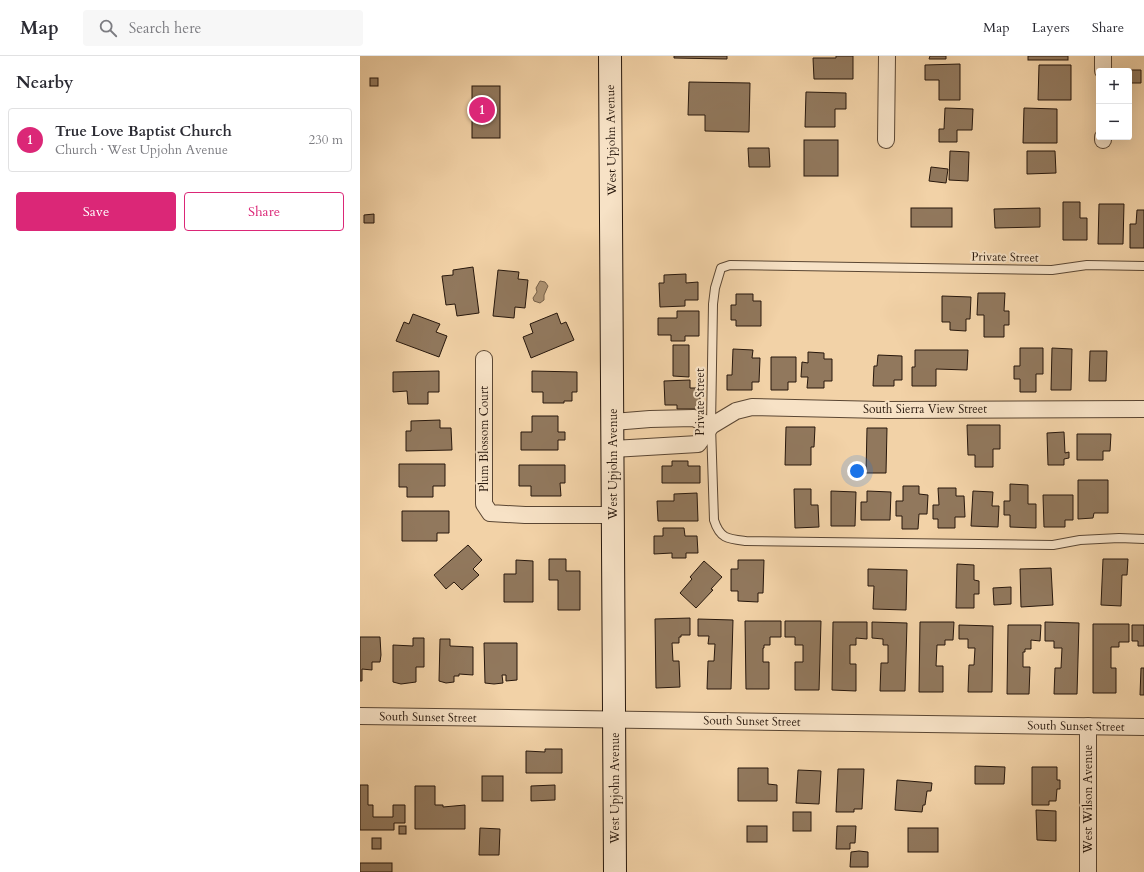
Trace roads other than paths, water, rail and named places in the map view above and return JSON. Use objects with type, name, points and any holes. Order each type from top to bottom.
[{"type":"main road","name":"West Upjohn Avenue","points":[[610,56],[615,872]]},
{"type":"street","points":[[886,140],[887,56]]},
{"type":"street","points":[[1103,56],[1103,68]]},
{"type":"street","name":"Plum Blossom Court","points":[[484,359],[484,504],[490,513],[525,515],[614,515]]},
{"type":"street","name":"South Sierra View Street","points":[[613,449],[698,444],[711,426],[736,411],[752,407],[883,410],[1144,409]]},
{"type":"street","points":[[613,422],[694,418],[711,426]]},
{"type":"street","name":"South Sunset Street","points":[[360,716],[1144,726]]},
{"type":"street","name":"West Wilson Avenue","points":[[1088,726],[1088,872]]},
{"type":"lane","name":"Private Street","points":[[1144,266],[1087,265],[1052,270],[730,265],[721,268],[714,288],[711,426],[714,520],[717,528],[727,538],[746,541],[1053,545],[1080,540],[1119,538],[1144,539]]},
{"type":"place","name":"True Love Baptist Church","points":[[482,110]]}]
